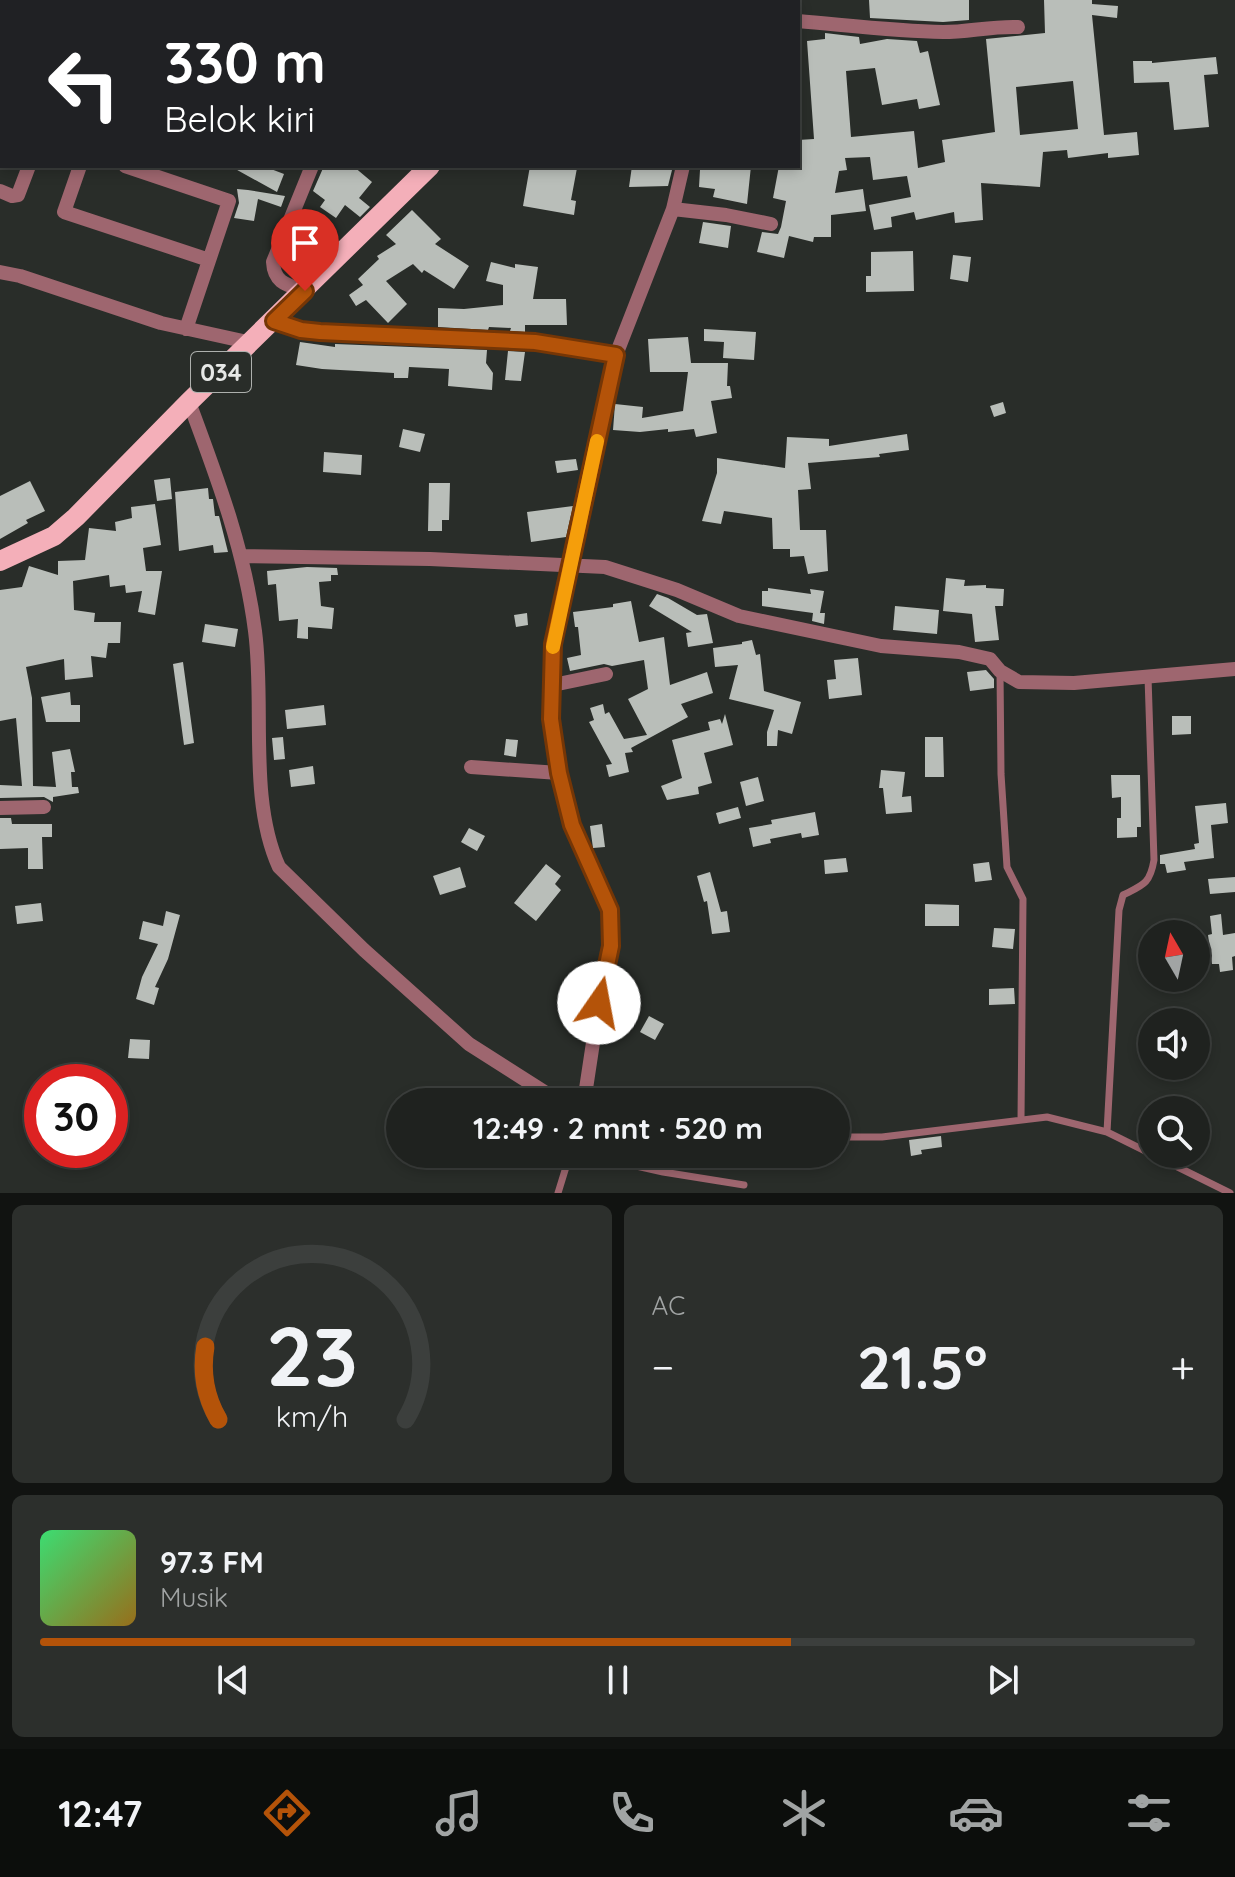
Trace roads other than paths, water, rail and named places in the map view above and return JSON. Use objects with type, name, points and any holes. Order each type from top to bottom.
[{"type":"main road","name":"034","points":[[0,561],[54,536],[76,517],[428,168]]},
{"type":"street","points":[[800,21],[939,32],[968,32],[989,26],[1018,27]]},
{"type":"street","points":[[0,191],[18,195],[28,168]]},
{"type":"street","points":[[79,168],[64,212],[209,260]]},
{"type":"street","points":[[131,168],[229,201],[186,329]]},
{"type":"street","points":[[305,291],[280,282],[273,273],[273,262],[311,168]]},
{"type":"street","points":[[586,1088],[611,946],[610,910],[572,825],[559,773],[551,719],[553,644],[616,355],[673,209],[682,182],[683,168]]},
{"type":"street","points":[[673,209],[771,224]]},
{"type":"street","points":[[0,272],[186,329],[252,343]]},
{"type":"street","points":[[274,321],[301,330],[320,332],[535,342],[616,355]]},
{"type":"street","points":[[189,402],[225,499],[242,556],[260,677],[259,767],[271,850],[279,867],[364,950],[469,1044],[538,1088]]},
{"type":"street","points":[[242,556],[605,567],[739,616],[881,646],[990,659],[1000,671],[1019,682],[1074,683],[1235,669]]},
{"type":"street","points":[[553,685],[606,674]]},
{"type":"street","points":[[471,767],[559,773]]},
{"type":"street","points":[[0,808],[44,807]]},
{"type":"lane","points":[[1000,671],[1001,774],[1007,867],[1023,899],[1021,1120]]},
{"type":"lane","points":[[1107,1132],[1119,910],[1123,895],[1145,884],[1151,876],[1154,860],[1148,677]]},
{"type":"lane","points":[[850,1137],[882,1137],[1047,1117],[1107,1132],[1230,1193]]},
{"type":"lane","points":[[558,1193],[566,1168]]},
{"type":"lane","points":[[644,1168],[744,1185]]}]
